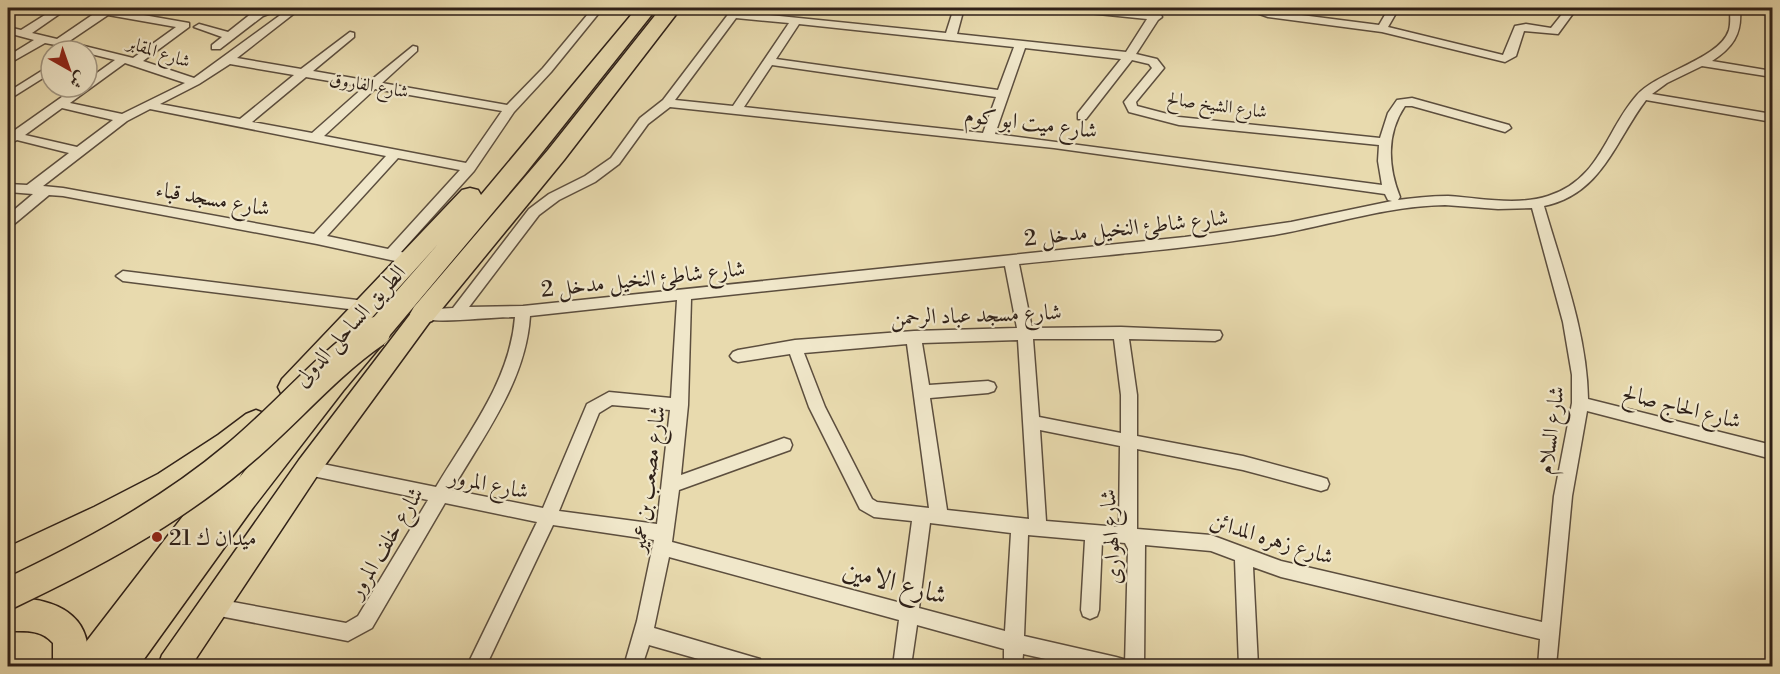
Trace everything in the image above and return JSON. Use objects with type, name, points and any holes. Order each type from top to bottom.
[{"type":"highway","name":"الطريق الساحلى الدولى","points":[[8,562],[133,502],[196,465],[250,427],[278,403],[370,319],[400,257],[488,176],[626,8]]},
{"type":"highway","points":[[118,666],[370,319],[517,169],[647,8]]},
{"type":"highway","name":"الطريق الساحلى الدولى","points":[[423,314],[556,155],[671,8]]},
{"type":"highway","points":[[8,594],[75,562],[129,532],[179,500],[265,433],[348,350],[370,319]]},
{"type":"highway","points":[[8,615],[24,613],[45,616],[61,625],[70,640],[70,666]]},
{"type":"main road","points":[[173,666],[211,607],[308,468],[423,314]]},
{"type":"main road","points":[[87,666],[217,492],[236,461],[250,427]]},
{"type":"street","points":[[8,13],[16,8]]},
{"type":"street","points":[[24,33],[63,8]]},
{"type":"street","points":[[242,8],[283,17]]},
{"type":"street","points":[[28,190],[123,118],[195,82],[296,8]]},
{"type":"street","points":[[400,257],[469,168],[510,109],[598,8]]},
{"type":"street","points":[[951,37],[958,8]]},
{"type":"street","points":[[1069,8],[1158,12],[1130,56],[1082,116]]},
{"type":"street","points":[[1259,8],[1258,10],[1268,14],[1382,29],[1505,59],[1510,56],[1520,28],[1554,32],[1572,8]]},
{"type":"street","points":[[1382,29],[1394,8]]},
{"type":"street","name":"شارع شاطئ النخيل مدخل 2","points":[[423,314],[455,315],[523,311],[1239,236],[1396,205],[1454,200],[1518,206],[1537,204],[1568,193],[1595,171],[1643,96],[1661,81],[1699,62],[1729,42],[1736,27],[1735,8]]},
{"type":"street","points":[[1744,8],[1773,12]]},
{"type":"street","points":[[64,39],[108,9],[184,24],[99,78]]},
{"type":"street","points":[[455,315],[534,212],[554,197],[606,169],[615,161],[644,120],[667,103],[736,11]]},
{"type":"street","name":"شارع الشيخ صالح","points":[[736,11],[795,22],[1130,56],[1153,62],[1158,68],[1130,102],[1133,109],[1179,121],[1385,142]]},
{"type":"street","points":[[216,47],[261,12]]},
{"type":"street","points":[[736,111],[795,22]]},
{"type":"street","points":[[199,27],[230,36]]},
{"type":"street","name":"شارع المقابر","points":[[8,30],[49,39]]},
{"type":"street","points":[[242,124],[350,35]]},
{"type":"street","points":[[8,61],[45,38]]},
{"type":"street","points":[[987,138],[1001,94],[1021,44]]},
{"type":"street","points":[[314,138],[413,49]]},
{"type":"street","name":"شارع المقابر","points":[[99,54],[195,82]]},
{"type":"street","name":"شارع الفاروق","points":[[228,60],[510,109]]},
{"type":"street","points":[[769,61],[1001,94]]},
{"type":"street","points":[[1699,62],[1773,74]]},
{"type":"street","points":[[8,97],[39,76]]},
{"type":"street","points":[[1643,96],[1773,118]]},
{"type":"street","points":[[11,138],[66,99]]},
{"type":"street","points":[[1396,205],[1389,190],[1385,165],[1385,142],[1390,122],[1399,105],[1404,102],[1505,128]]},
{"type":"street","name":"شارع ميت ابو كوم","points":[[667,103],[1054,144],[1389,190]]},
{"type":"street","points":[[59,104],[123,118]]},
{"type":"street","points":[[147,105],[469,168]]},
{"type":"street","points":[[11,138],[79,152]]},
{"type":"street","points":[[317,238],[395,154]]},
{"type":"street","name":"شارع مسجد قباء","points":[[8,188],[47,190],[317,238],[400,257]]},
{"type":"street","points":[[8,222],[47,190]]},
{"type":"street","name":"شارع السلام","points":[[1537,204],[1578,353],[1580,403],[1563,496],[1547,666]]},
{"type":"street","points":[[1011,260],[1024,332],[1038,528]]},
{"type":"street","points":[[123,276],[370,319]]},
{"type":"street","name":"شارع مصعب بن عمير","points":[[633,666],[644,634],[670,486],[680,405],[684,294]]},
{"type":"street","name":"شارع خلف المرور","points":[[211,607],[348,632],[365,622],[508,381],[520,345],[523,311]]},
{"type":"street","name":"شارع مسجد عباد الرحمن","points":[[738,356],[795,346],[1024,332],[1215,335]]},
{"type":"street","name":"شارع الهوارى","points":[[1121,333],[1129,395],[1128,532],[1137,548],[1135,666]]},
{"type":"street","points":[[902,666],[909,614],[931,515],[914,337]]},
{"type":"street","name":"شارع زهره المدائن","points":[[795,346],[799,363],[828,427],[866,504],[874,509],[1130,537],[1193,540],[1220,546],[1281,569],[1551,633]]},
{"type":"street","points":[[920,392],[988,387]]},
{"type":"street","points":[[476,666],[548,517],[592,409],[609,398],[680,405]]},
{"type":"street","name":"شارع الحاج صالح","points":[[1580,403],[1773,452]]},
{"type":"street","points":[[1030,422],[1243,463],[1321,484]]},
{"type":"street","points":[[670,486],[784,446]]},
{"type":"street","name":"شارع المرور","points":[[308,468],[662,540]]},
{"type":"street","points":[[1013,666],[1020,526]]},
{"type":"street","points":[[1090,610],[1094,533]]},
{"type":"street","name":"شارع الامين","points":[[662,540],[909,614],[1015,643],[1116,666]]},
{"type":"street","points":[[1244,555],[1248,666]]},
{"type":"street","points":[[644,634],[753,666]]},
{"type":"place","name":"ميدان ك 21","points":[[157,537]]}]
